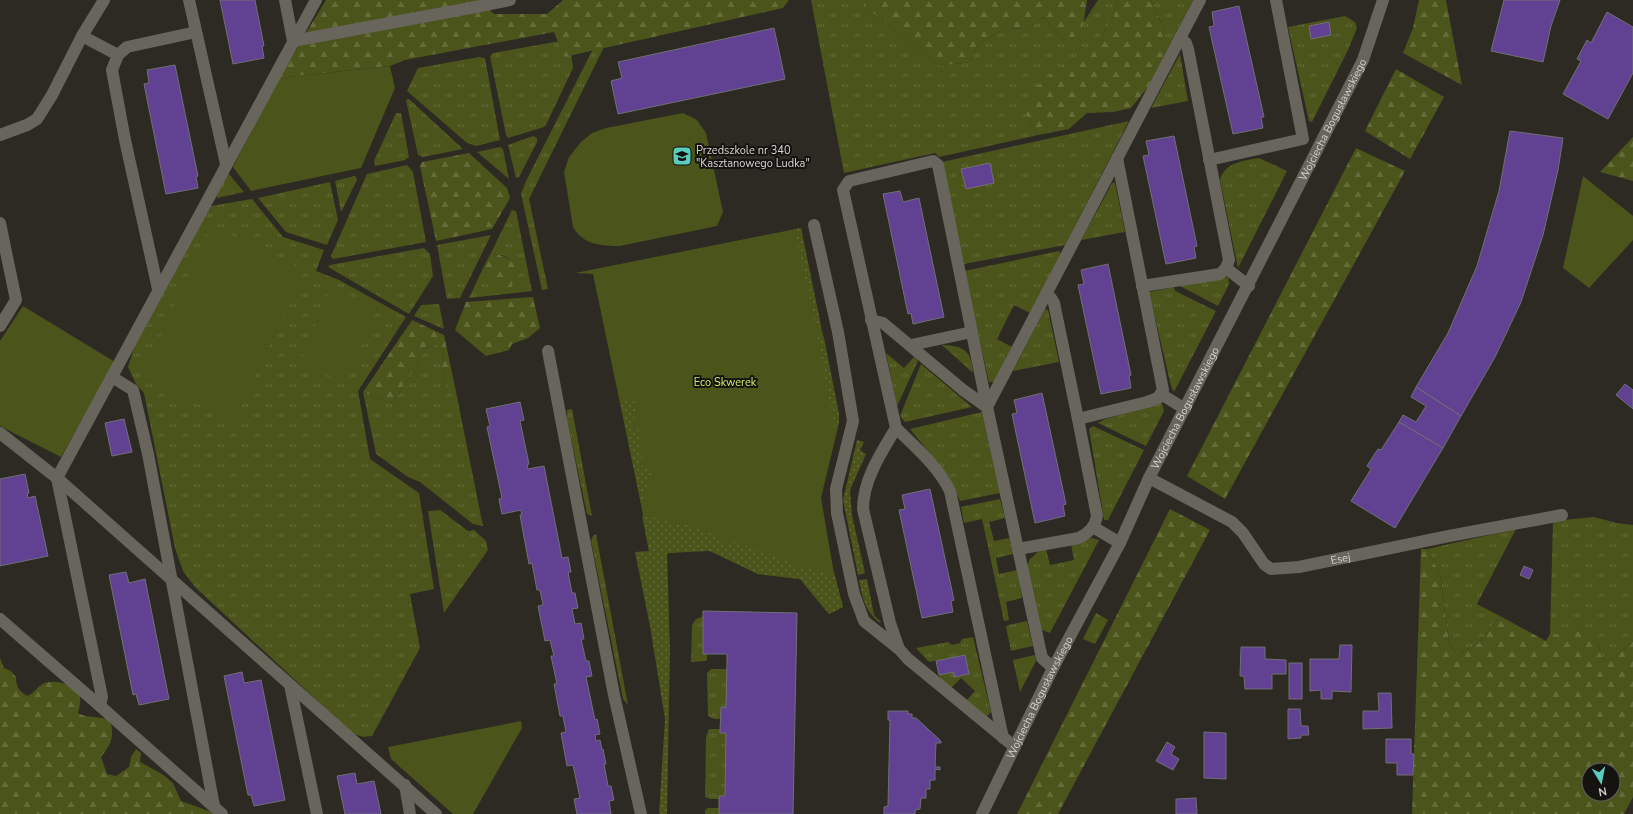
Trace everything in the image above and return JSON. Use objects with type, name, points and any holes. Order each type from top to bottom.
[{"type":"street","points":[[0,135],[28,125],[37,119],[52,95],[82,36],[104,0]]},
{"type":"street","points":[[189,0],[226,164]]},
{"type":"street","points":[[285,0],[293,42]]},
{"type":"street","points":[[100,706],[102,697],[57,478],[158,289],[316,0]]},
{"type":"street","points":[[293,42],[485,2],[510,0]]},
{"type":"street","points":[[987,407],[1200,0]]},
{"type":"street","points":[[1276,0],[1303,139]]},
{"type":"street","name":"Wojciecha Bogusławskiego","points":[[982,814],[1053,668],[1120,543],[1149,478],[1249,286],[1363,60],[1383,0]]},
{"type":"street","points":[[158,289],[138,200],[112,70],[118,55],[127,47],[196,32]]},
{"type":"street","points":[[82,36],[118,55]]},
{"type":"street","points":[[1142,286],[1220,274],[1226,268],[1229,260],[1187,45],[1180,38]]},
{"type":"street","points":[[1209,160],[1303,139],[1320,146]]},
{"type":"street","points":[[1078,420],[1158,398],[1161,394],[1163,386],[1117,158]]},
{"type":"street","points":[[1002,738],[950,490],[933,466],[896,428],[843,190],[849,181],[933,161],[938,165],[987,407],[1042,658],[1053,668]]},
{"type":"street","points":[[0,223],[16,300],[0,326]]},
{"type":"street","points":[[814,225],[838,332],[853,421],[836,489],[837,513],[850,577],[862,615],[871,628],[899,649],[924,674],[1015,747]]},
{"type":"street","points":[[1226,268],[1249,286]]},
{"type":"street","points":[[1018,549],[1079,538],[1087,534],[1093,527],[1097,516],[1054,303],[1051,298],[1046,295]]},
{"type":"street","points":[[871,320],[883,323],[963,390],[987,407]]},
{"type":"street","points":[[911,345],[972,332]]},
{"type":"street","points":[[548,352],[614,695],[641,814]]},
{"type":"street","points":[[112,377],[133,390],[135,396],[148,454],[218,810]]},
{"type":"street","points":[[1161,394],[1185,409]]},
{"type":"street","points":[[896,428],[867,483],[864,492],[863,509],[890,623],[899,649]]},
{"type":"street","points":[[0,433],[57,478],[436,814]]},
{"type":"street","name":"Esej","points":[[1149,478],[1232,522],[1243,533],[1264,564],[1270,569],[1299,567],[1449,536],[1562,515]]},
{"type":"street","points":[[1093,527],[1120,543]]},
{"type":"street","points":[[0,620],[218,810]]},
{"type":"street","points":[[290,685],[314,814]]},
{"type":"street","points":[[404,785],[410,814]]},
{"type":"green space","points":[[326,0],[479,0],[494,14],[547,14],[563,0],[789,0],[783,8],[564,57],[554,32],[405,60],[390,66],[279,78]]},
{"type":"green space","points":[[811,0],[863,0],[864,6],[940,66],[969,62],[979,43],[1006,28],[1028,29],[1043,17],[1059,35],[1079,51],[1083,23],[1098,0],[1118,0],[1114,16],[1102,36],[1088,54],[1059,68],[1025,113],[1038,135],[939,157],[935,153],[844,173]]},
{"type":"green space","points":[[863,0],[1087,0],[1079,52],[1059,35],[1043,17],[1028,29],[1006,28],[979,43],[969,62],[940,66],[864,6]]},
{"type":"green space","points":[[1118,0],[1151,0],[1164,28],[1164,56],[1148,87],[1131,108],[1113,112],[1087,113],[1069,129],[1038,135],[1025,113],[1035,88],[1058,68],[1088,53],[1102,36],[1114,16]]},
{"type":"green space","points":[[1151,0],[1193,0],[1164,56],[1164,28]]},
{"type":"green space","points":[[1419,0],[1446,0],[1462,85],[1403,53],[1413,28]]},
{"type":"green space","points":[[1345,16],[1355,22],[1357,28],[1348,50],[1312,122],[1309,121],[1288,27]]},
{"type":"green space","points":[[566,40],[570,47],[573,68],[546,125],[544,127],[508,138],[506,135],[490,56],[493,53]]},
{"type":"green space","points":[[604,47],[529,199],[548,289],[542,290],[521,194],[526,181],[593,49]]},
{"type":"green space","points":[[1180,54],[1188,101],[1151,108]]},
{"type":"green space","points":[[479,57],[485,58],[500,140],[476,146],[467,143],[407,91],[418,68]]},
{"type":"green space","points":[[390,66],[395,88],[361,168],[251,191],[233,167],[279,78]]},
{"type":"green space","points":[[1396,69],[1444,97],[1410,159],[1365,131]]},
{"type":"green space","points":[[409,99],[463,149],[423,157],[418,155],[406,100]]},
{"type":"green space","points":[[396,113],[401,113],[409,157],[405,160],[375,166],[374,161]]},
{"type":"green space","points":[[683,113],[697,120],[706,133],[723,212],[717,226],[620,246],[600,245],[582,238],[573,227],[564,172],[569,157],[581,142],[592,133],[606,128]]},
{"type":"green space","points":[[1129,121],[1065,245],[964,264],[942,162]]},
{"type":"green space","points":[[533,136],[537,138],[537,142],[519,177],[516,178],[508,145]]},
{"type":"green space","points":[[1633,137],[1633,181],[1600,172]]},
{"type":"green space","points":[[500,147],[503,149],[509,179],[477,152]]},
{"type":"green space","points":[[1356,148],[1405,171],[1225,499],[1187,476]]},
{"type":"green space","points":[[469,153],[507,188],[510,198],[492,229],[436,241],[420,166],[422,162]]},
{"type":"green space","points":[[1259,158],[1287,171],[1238,268],[1220,180],[1226,169],[1235,163]]},
{"type":"green space","points":[[407,165],[413,172],[426,242],[333,259],[331,256],[367,174]]},
{"type":"green space","points":[[228,173],[244,192],[217,198],[217,194]]},
{"type":"green space","points":[[355,176],[357,180],[341,212],[335,181]]},
{"type":"green space","points":[[1583,176],[1633,216],[1633,240],[1589,288],[1563,268]]},
{"type":"green space","points":[[330,182],[338,220],[327,245],[286,232],[258,198]]},
{"type":"green space","points":[[1113,182],[1115,183],[1125,232],[1081,240]]},
{"type":"green space","points":[[252,199],[283,237],[324,250],[316,271],[339,280],[406,317],[358,391],[370,459],[419,493],[434,589],[410,594],[420,648],[372,736],[363,737],[352,733],[195,587],[183,571],[175,548],[144,393],[136,384],[128,367],[134,348],[211,206]]},
{"type":"green space","points":[[512,210],[516,211],[532,291],[469,298],[484,266],[487,274],[519,271],[514,263],[508,258],[491,253]]},
{"type":"green space","points":[[212,226],[305,270],[234,421],[141,377]]},
{"type":"green space","name":"Eco Skwerek","points":[[801,228],[839,414],[839,423],[821,498],[833,568],[843,607],[829,614],[800,579],[758,574],[710,551],[687,551],[663,554],[649,551],[641,504],[593,274],[575,273]]},
{"type":"green space","points":[[801,228],[821,326],[816,327],[794,229]]},
{"type":"green space","points":[[491,235],[460,298],[447,299],[437,245]]},
{"type":"green space","points":[[424,248],[430,254],[433,276],[409,314],[328,267],[330,265]]},
{"type":"green space","points":[[1059,251],[1061,254],[1030,313],[1014,305],[997,339],[1012,347],[994,382],[989,382],[964,271]]},
{"type":"green space","points":[[491,253],[505,257],[516,264],[518,274],[516,280],[510,287],[500,287],[490,279],[484,266]]},
{"type":"green space","points":[[1228,277],[1229,284],[1218,306],[1180,286]]},
{"type":"green space","points":[[1174,287],[1175,291],[1216,311],[1174,392],[1171,386],[1149,292]]},
{"type":"green space","points":[[330,288],[378,306],[347,383],[300,364]]},
{"type":"green space","points":[[533,297],[540,328],[528,338],[512,344],[509,350],[486,356],[455,330],[466,302]]},
{"type":"green space","points":[[439,304],[444,329],[414,316],[421,305]]},
{"type":"green space","points":[[23,306],[115,362],[61,457],[0,426],[0,341]]},
{"type":"green space","points":[[1045,309],[1048,310],[1059,362],[1013,371]]},
{"type":"green space","points":[[412,320],[444,335],[455,387],[447,387],[442,367],[444,351],[437,344],[423,348],[421,359],[392,404],[363,392]]},
{"type":"green space","points":[[817,335],[823,335],[824,338],[839,414],[838,427],[834,427]]},
{"type":"green space","points":[[437,344],[444,351],[442,367],[447,387],[455,387],[483,526],[473,524],[420,482],[408,477],[376,454],[363,392],[392,404],[421,359],[423,348]]},
{"type":"green space","points":[[942,345],[961,348],[965,351],[970,359],[973,373]]},
{"type":"green space","points":[[886,353],[904,368],[914,357],[918,361],[897,406]]},
{"type":"green space","points":[[921,364],[972,407],[905,422],[900,416]]},
{"type":"green space","points":[[620,399],[637,402],[637,418],[633,418],[633,427],[638,427],[640,449],[643,458],[639,460],[643,468],[647,466],[652,476],[641,504]]},
{"type":"green space","points":[[1162,403],[1164,411],[1146,446],[1098,423],[1105,419]]},
{"type":"green space","points":[[572,409],[592,516],[587,514],[567,419],[567,410]]},
{"type":"green space","points":[[982,412],[1000,493],[960,501],[949,477],[910,429]]},
{"type":"green space","points":[[1093,426],[1144,450],[1108,520],[1104,520],[1089,429]]},
{"type":"green space","points":[[857,440],[864,442],[860,450],[866,454],[850,490],[852,515],[865,573],[858,575],[843,500]]},
{"type":"green space","points":[[1000,499],[1005,518],[989,522],[994,541],[1009,538],[1013,554],[996,558],[999,574],[1017,570],[1022,598],[1006,602],[1009,620],[1004,621],[982,519],[964,523],[961,507]]},
{"type":"green space","points":[[1170,509],[1210,530],[1058,814],[1017,814]]},
{"type":"green space","points":[[440,510],[468,531],[474,530],[486,541],[488,550],[444,613],[428,511]]},
{"type":"green space","points":[[642,516],[668,519],[666,523],[675,527],[677,522],[721,537],[720,542],[729,545],[732,541],[794,563],[793,567],[803,570],[805,566],[835,577],[843,607],[829,614],[800,579],[758,574],[710,551],[667,553],[670,650],[667,814],[659,814],[665,719],[650,626],[635,552],[649,551]]},
{"type":"green space","points":[[1594,517],[1617,523],[1633,525],[1633,641],[1614,658],[1606,660],[1600,654],[1599,644],[1582,628],[1572,634],[1550,634],[1553,521]]},
{"type":"green space","points":[[1516,529],[1477,604],[1500,616],[1479,643],[1457,655],[1449,642],[1440,574],[1427,549]]},
{"type":"green space","points":[[596,534],[628,705],[623,699],[591,541],[593,536]]},
{"type":"green space","points":[[1092,538],[1099,540],[1050,633],[1042,630],[1027,566],[1030,559],[1041,549],[1046,549],[1050,565],[1074,560],[1071,544]]},
{"type":"green space","points":[[1421,549],[1427,549],[1440,574],[1449,642],[1457,655],[1479,643],[1500,616],[1546,641],[1550,634],[1572,634],[1582,628],[1593,628],[1599,644],[1600,654],[1606,660],[1614,658],[1633,641],[1633,797],[1624,814],[1412,814]]},
{"type":"green space","points":[[867,579],[874,615],[881,622],[880,623],[867,609],[863,599],[859,580]]},
{"type":"green space","points":[[1096,613],[1108,620],[1095,644],[1083,639]]},
{"type":"green space","points":[[709,614],[707,659],[706,661],[691,662],[692,625],[696,619]]},
{"type":"green space","points":[[1027,621],[1033,646],[1011,651],[1006,627],[1008,625]]},
{"type":"green space","points":[[973,637],[991,712],[986,717],[965,702],[975,691],[961,678],[950,689],[941,680],[939,675],[954,672],[955,677],[969,674],[965,655],[929,662],[916,648],[948,642],[952,645],[960,643],[962,639]]},
{"type":"green space","points":[[1035,655],[1036,661],[1020,692],[1013,660]]},
{"type":"green space","points":[[0,658],[4,668],[11,671],[16,677],[18,688],[27,696],[45,683],[64,683],[73,688],[80,697],[78,713],[110,721],[112,736],[110,744],[101,757],[107,774],[116,776],[129,767],[131,757],[136,749],[141,753],[140,762],[162,774],[173,783],[181,801],[209,811],[213,814],[0,814]]},
{"type":"green space","points":[[711,669],[737,669],[734,719],[714,719],[708,716],[707,673]]},
{"type":"green space","points":[[521,721],[522,728],[473,814],[453,814],[391,759],[388,747]]},
{"type":"green space","points":[[709,729],[734,729],[730,799],[710,799],[705,797],[706,737]]},
{"type":"green space","points":[[708,808],[729,808],[729,814],[705,814],[705,810]]},
{"type":"building","points":[[220,0],[255,0],[264,46],[262,46],[264,58],[233,64]]},
{"type":"building","points":[[1504,0],[1560,0],[1551,26],[1543,62],[1491,51]]},
{"type":"building","points":[[1239,6],[1264,117],[1261,117],[1263,128],[1233,134],[1209,27],[1214,26],[1212,12]]},
{"type":"building","points":[[1607,12],[1633,27],[1633,73],[1608,119],[1563,94],[1581,61],[1577,59],[1587,40],[1591,43]]},
{"type":"building","points":[[1329,22],[1331,35],[1311,39],[1309,26]]},
{"type":"building","points":[[774,28],[785,79],[618,114],[611,81],[622,78],[618,62]]},
{"type":"building","points":[[175,65],[198,176],[196,177],[198,188],[166,194],[144,84],[149,83],[147,70]]},
{"type":"building","points":[[1510,131],[1563,138],[1558,170],[1543,235],[1521,302],[1495,357],[1461,416],[1416,387],[1448,333],[1477,266],[1499,191]]},
{"type":"building","points":[[1174,136],[1197,246],[1194,247],[1196,258],[1166,264],[1143,156],[1149,155],[1146,141]]},
{"type":"building","points":[[990,163],[994,183],[966,189],[961,169]]},
{"type":"building","points":[[900,191],[903,202],[919,198],[944,317],[913,324],[911,313],[908,314],[883,194]]},
{"type":"building","points":[[1108,264],[1131,375],[1129,376],[1131,388],[1101,394],[1078,285],[1084,284],[1081,270]]},
{"type":"building","points":[[1625,384],[1633,390],[1633,409],[1616,395]]},
{"type":"building","points":[[1416,387],[1461,416],[1443,448],[1399,422],[1403,415],[1416,422],[1426,406],[1411,397]]},
{"type":"building","points":[[1042,393],[1066,504],[1063,505],[1065,516],[1035,523],[1012,414],[1017,413],[1014,400]]},
{"type":"building","points":[[520,402],[524,420],[520,421],[529,464],[527,465],[528,469],[544,466],[562,558],[568,557],[571,572],[568,572],[572,593],[575,593],[578,608],[572,609],[575,624],[581,623],[584,639],[581,639],[586,661],[589,661],[592,676],[586,677],[595,720],[597,719],[600,734],[595,735],[596,741],[600,740],[602,750],[603,749],[608,786],[611,786],[614,800],[609,801],[611,814],[577,814],[574,799],[580,798],[573,765],[567,766],[561,733],[566,732],[563,716],[560,716],[554,684],[557,684],[551,656],[554,656],[550,640],[545,641],[538,606],[543,605],[540,590],[537,590],[532,563],[529,564],[520,515],[522,515],[521,510],[502,514],[499,499],[502,498],[487,427],[490,426],[486,409]]},
{"type":"building","points":[[124,419],[132,452],[112,456],[105,423]]},
{"type":"building","points":[[1399,422],[1443,448],[1395,528],[1351,501],[1371,469],[1367,466],[1378,449],[1381,450]]},
{"type":"building","points":[[25,474],[29,493],[27,493],[28,498],[35,496],[48,556],[0,566],[0,479]]},
{"type":"building","points":[[930,489],[954,600],[951,601],[953,612],[922,618],[899,510],[905,509],[902,495]]},
{"type":"building","points":[[1524,566],[1533,570],[1529,579],[1520,575]]},
{"type":"building","points":[[126,572],[129,583],[145,579],[169,699],[139,705],[136,694],[133,695],[109,575]]},
{"type":"building","points":[[703,611],[797,613],[793,814],[719,814],[719,796],[725,796],[726,733],[720,733],[721,707],[726,708],[727,654],[703,654]]},
{"type":"building","points":[[1340,645],[1352,645],[1351,692],[1332,691],[1332,699],[1321,699],[1321,690],[1310,691],[1310,659],[1339,659]]},
{"type":"building","points":[[1241,647],[1265,647],[1265,659],[1286,660],[1286,674],[1272,674],[1272,689],[1245,689],[1244,676],[1240,676]]},
{"type":"building","points":[[965,655],[969,674],[954,677],[954,672],[939,675],[936,661]]},
{"type":"building","points":[[1289,663],[1302,663],[1302,699],[1289,699]]},
{"type":"building","points":[[242,672],[244,683],[261,680],[285,800],[254,806],[251,795],[248,795],[224,676]]},
{"type":"building","points":[[1378,693],[1391,693],[1392,728],[1363,729],[1363,711],[1379,711]]},
{"type":"building","points":[[1288,709],[1300,709],[1301,726],[1308,726],[1309,735],[1301,735],[1301,738],[1288,739]]},
{"type":"building","points":[[888,711],[908,711],[908,714],[912,714],[912,718],[916,718],[941,741],[941,743],[936,743],[935,767],[940,767],[940,770],[935,769],[935,780],[930,780],[930,789],[926,789],[926,798],[921,798],[920,809],[915,810],[915,814],[884,814],[884,807],[888,806],[890,720],[888,720]]},
{"type":"building","points":[[1204,732],[1226,733],[1226,779],[1204,778]]},
{"type":"building","points":[[1386,739],[1411,739],[1411,754],[1414,754],[1413,775],[1397,775],[1397,763],[1386,763]]},
{"type":"building","points":[[1167,742],[1175,747],[1171,754],[1179,759],[1173,770],[1156,761]]},
{"type":"building","points":[[355,773],[357,784],[374,781],[381,814],[345,814],[337,776]]},
{"type":"building","points":[[1196,798],[1197,814],[1176,814],[1176,799]]},
{"type":"place","name":"Przedszkole nr 340 \"Kasztanowego Ludka\"","points":[[682,156]]}]
